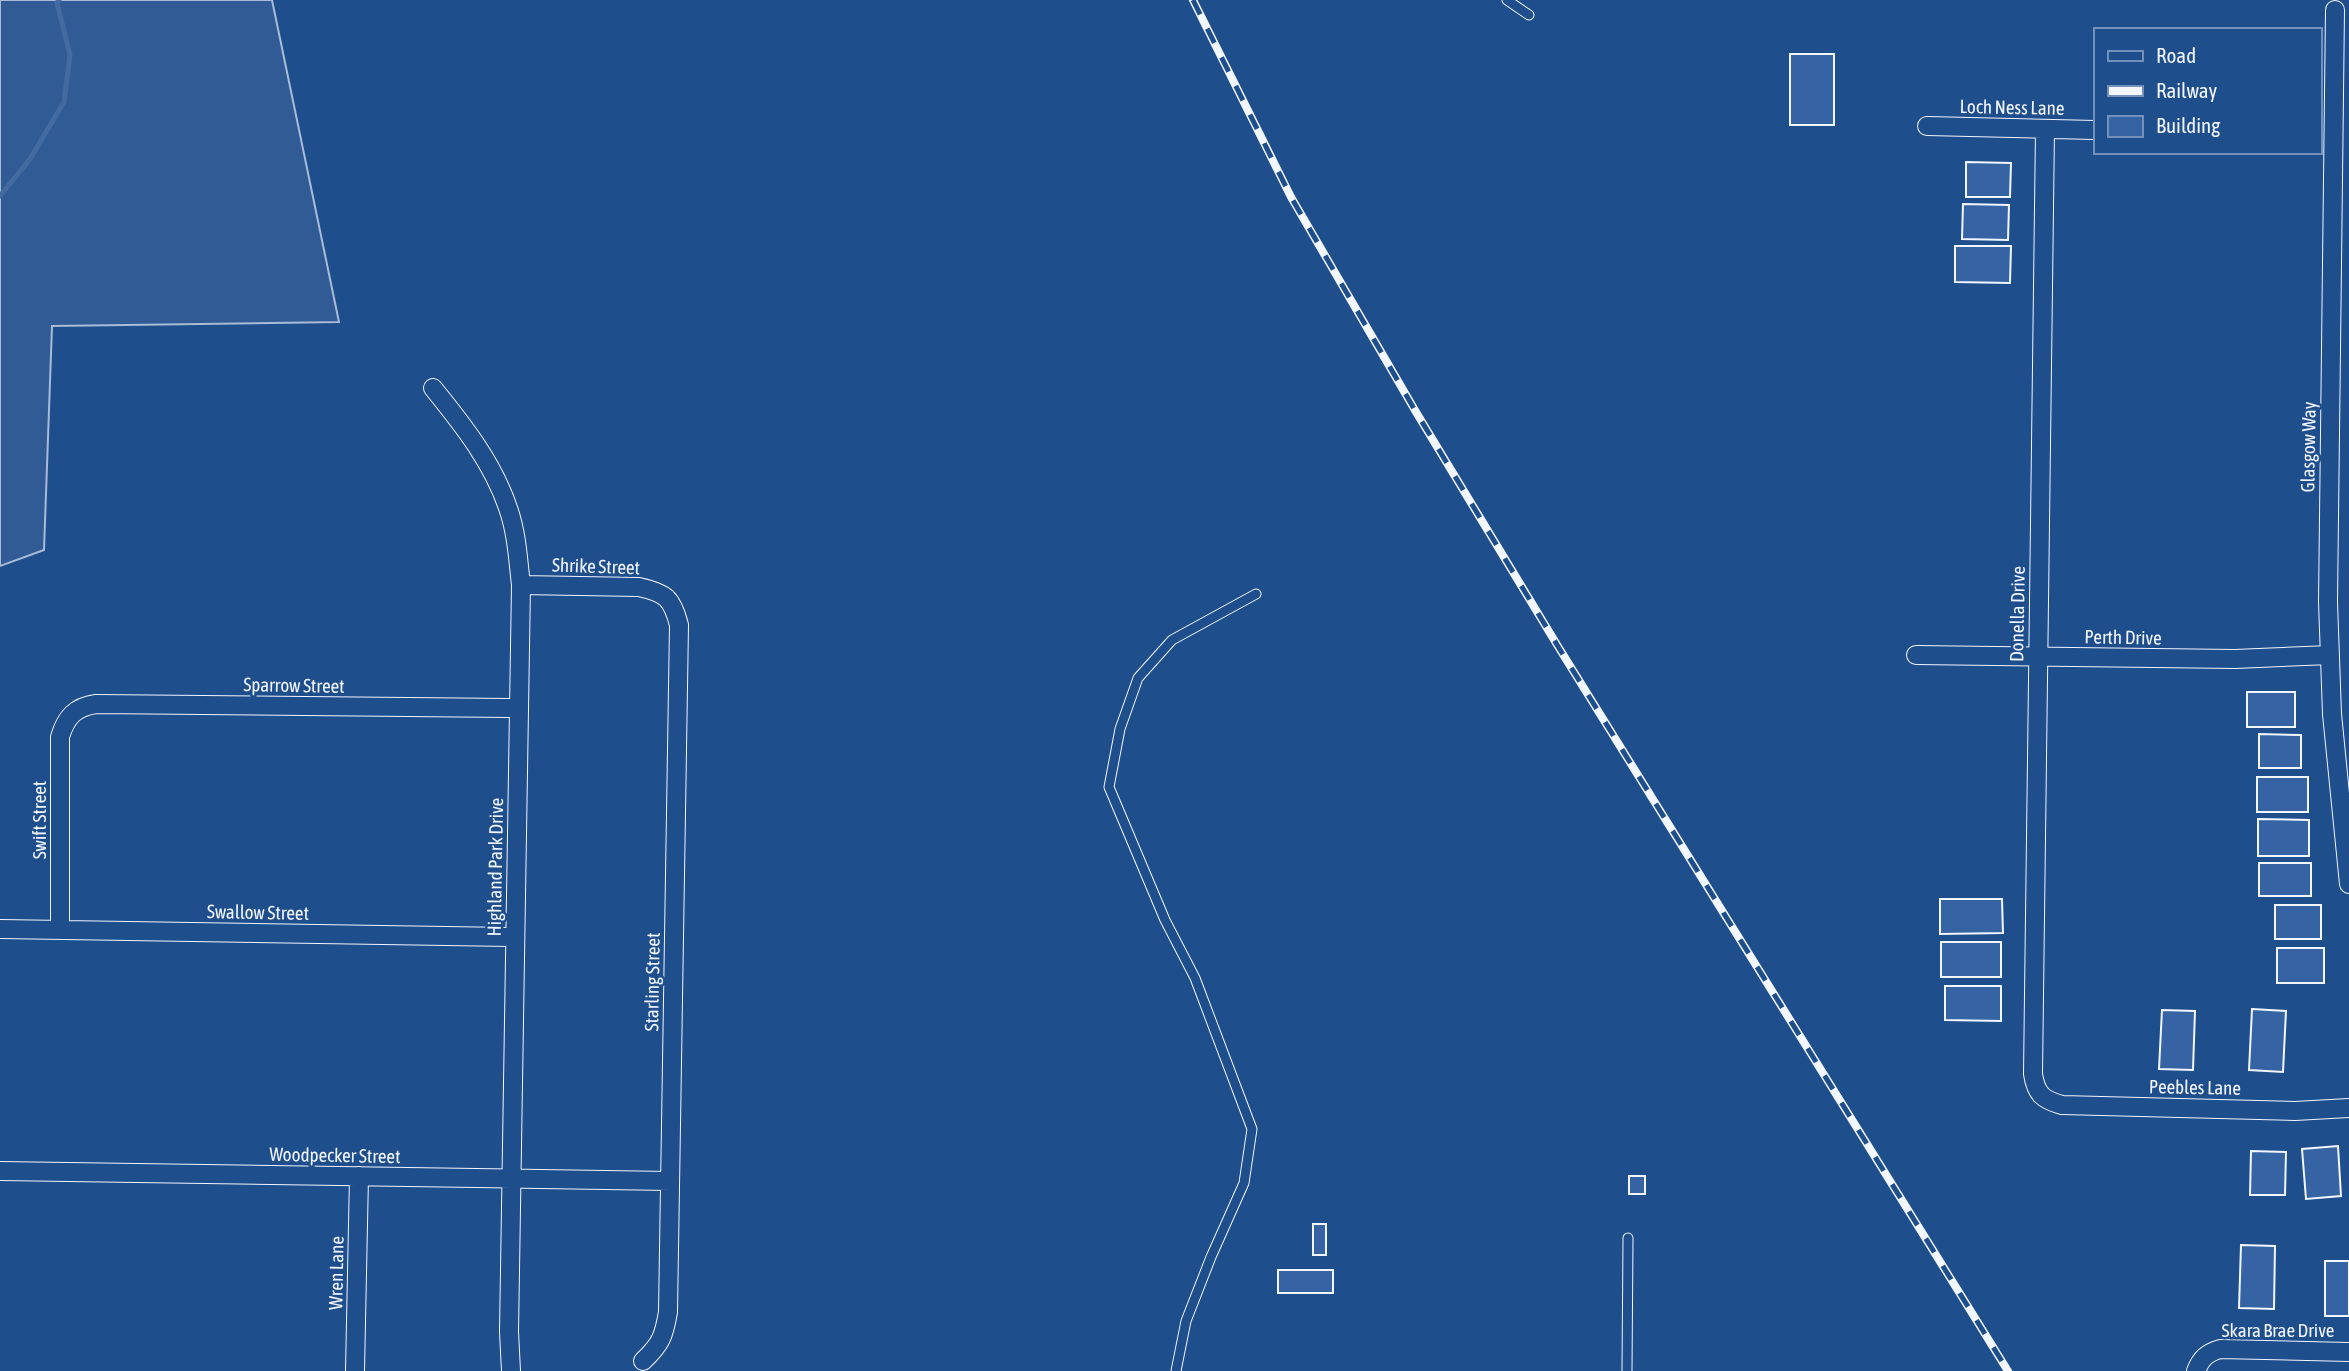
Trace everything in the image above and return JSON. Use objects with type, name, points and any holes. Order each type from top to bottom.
[{"type":"street","name":"Glasgow Way","points":[[2335,10],[2326,135],[2328,549],[2335,756],[2349,884]]},
{"type":"street","name":"Loch Ness Lane","points":[[1927,126],[2094,130]]},
{"type":"street","name":"Donella Drive","points":[[2041,1097],[2035,1087],[2033,1074],[2045,129]]},
{"type":"street","name":"Highland Park Drive","points":[[433,388],[468,432],[493,473],[509,510],[517,544],[521,585],[509,1332],[511,1371]]},
{"type":"street","name":"Shrike Street","points":[[521,585],[639,587],[667,597]]},
{"type":"street","name":"Starling Street","points":[[643,1361],[658,1347],[667,1322],[678,625],[675,610],[667,597]]},
{"type":"street","name":"Perth Drive","points":[[1916,655],[2235,659],[2330,655]]},
{"type":"street","name":"Sparrow Street","points":[[72,713],[82,706],[96,704],[519,708]]},
{"type":"street","name":"Swift Street","points":[[60,929],[60,737],[72,713]]},
{"type":"street","name":"Swallow Street","points":[[0,929],[515,937]]},
{"type":"street","name":"Peebles Lane","points":[[2041,1097],[2062,1105],[2295,1111],[2349,1108]]},
{"type":"street","name":"Woodpecker Street","points":[[0,1171],[670,1181]]},
{"type":"street","name":"Wren Lane","points":[[355,1371],[359,1176]]},
{"type":"street","name":"Skara Brae Drive","points":[[2196,1371],[2199,1362],[2207,1353],[2220,1349],[2349,1352]]},
{"type":"lane","points":[[1507,0],[1529,15]]},
{"type":"lane","points":[[1176,1371],[1186,1321],[1244,1183],[1252,1129],[1226,1067],[1195,978],[1165,920],[1110,787],[1120,729],[1138,678],[1172,640],[1256,594]]},
{"type":"lane","points":[[1627,1371],[1628,1238]]},
{"type":"shaded area","points":[[0,0],[272,0],[339,322],[52,326],[44,550],[0,566]]},
{"type":"building","points":[[1790,54],[1834,54],[1834,125],[1790,125]]},
{"type":"building","points":[[1966,162],[2011,163],[2010,197],[1966,197]]},
{"type":"building","points":[[1963,204],[2009,205],[2008,240],[1962,239]]},
{"type":"building","points":[[1955,246],[2011,246],[2010,283],[1955,282]]},
{"type":"building","points":[[2247,692],[2295,692],[2295,727],[2247,727]]},
{"type":"building","points":[[2259,734],[2301,735],[2301,768],[2259,768]]},
{"type":"building","points":[[2257,777],[2308,777],[2308,812],[2257,812]]},
{"type":"building","points":[[2258,819],[2309,820],[2309,856],[2258,856]]},
{"type":"building","points":[[2259,863],[2311,863],[2311,896],[2259,896]]},
{"type":"building","points":[[1940,899],[2002,899],[2003,933],[1940,934]]},
{"type":"building","points":[[2275,905],[2321,905],[2321,939],[2275,939]]},
{"type":"building","points":[[1941,942],[2001,942],[2001,977],[1941,977]]},
{"type":"building","points":[[2277,948],[2324,948],[2324,983],[2277,983]]},
{"type":"building","points":[[1945,986],[2001,986],[2001,1021],[1945,1020]]},
{"type":"building","points":[[2252,1009],[2286,1011],[2283,1072],[2249,1070]]},
{"type":"building","points":[[2162,1010],[2195,1011],[2193,1070],[2159,1069]]},
{"type":"building","points":[[2338,1146],[2341,1196],[2306,1199],[2302,1149]]},
{"type":"building","points":[[2251,1151],[2286,1152],[2285,1195],[2250,1195]]},
{"type":"building","points":[[1629,1176],[1645,1176],[1645,1194],[1629,1194]]},
{"type":"building","points":[[1313,1224],[1326,1224],[1326,1255],[1313,1255]]},
{"type":"building","points":[[2241,1245],[2275,1246],[2274,1309],[2239,1308]]},
{"type":"building","points":[[2325,1261],[2349,1261],[2349,1316],[2325,1316]]},
{"type":"building","points":[[1278,1270],[1333,1270],[1333,1293],[1278,1293]]},
{"type":"waterway","points":[[0,196],[30,159],[64,102],[70,55],[57,3],[59,0]]},
{"type":"railway","points":[[1193,0],[1291,197],[1416,412],[1559,648],[2008,1371]]}]
